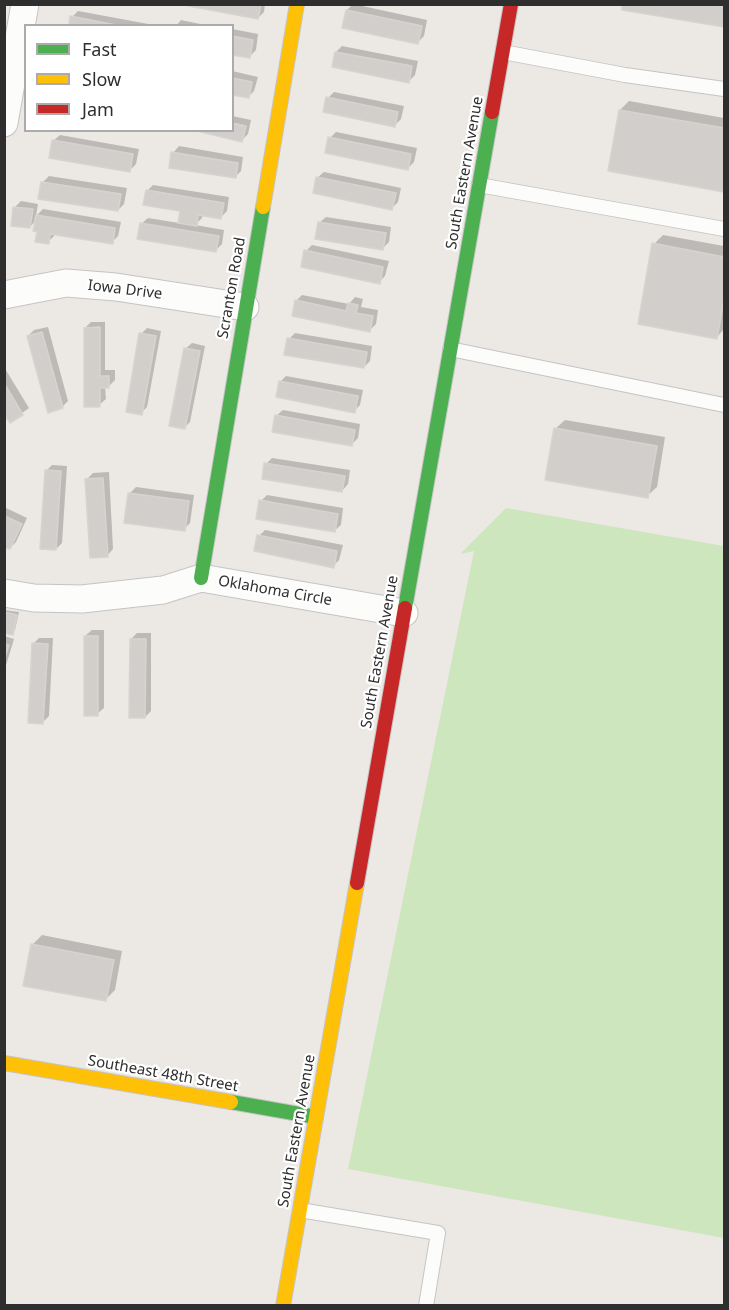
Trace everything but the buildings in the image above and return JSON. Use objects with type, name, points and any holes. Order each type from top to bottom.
[{"type":"main road","name":"Scranton Road","points":[[201,578],[297,4]]},
{"type":"main road","name":"South Eastern Avenue","points":[[283,1305],[511,4]]},
{"type":"main road","name":"Southeast 48th Street","points":[[4,1063],[316,1117]]},
{"type":"street","points":[[4,123],[25,4]]},
{"type":"street","name":"Iowa Drive","points":[[4,295],[66,283],[116,287],[245,308]]},
{"type":"street","name":"Oklahoma Circle","points":[[4,593],[34,598],[82,599],[163,590],[201,578],[404,613]]},
{"type":"lane","points":[[503,52],[625,75],[724,89]]},
{"type":"lane","points":[[479,185],[724,229]]},
{"type":"lane","points":[[450,349],[724,405]]},
{"type":"lane","points":[[300,1210],[438,1233],[426,1305]]},
{"type":"green space","points":[[506,508],[724,546],[724,1238],[348,1169],[474,551],[460,554]]},
{"type":"traffic: fast","points":[[405,608],[492,112]]},
{"type":"traffic: fast","points":[[201,578],[263,207]]},
{"type":"traffic: fast","points":[[231,1102],[316,1117]]},
{"type":"traffic: slow","points":[[263,207],[297,4]]},
{"type":"traffic: slow","points":[[283,1306],[357,883]]},
{"type":"traffic: slow","points":[[4,1063],[231,1102]]},
{"type":"traffic: jam","points":[[492,112],[511,4]]},
{"type":"traffic: jam","points":[[357,883],[405,608]]}]
